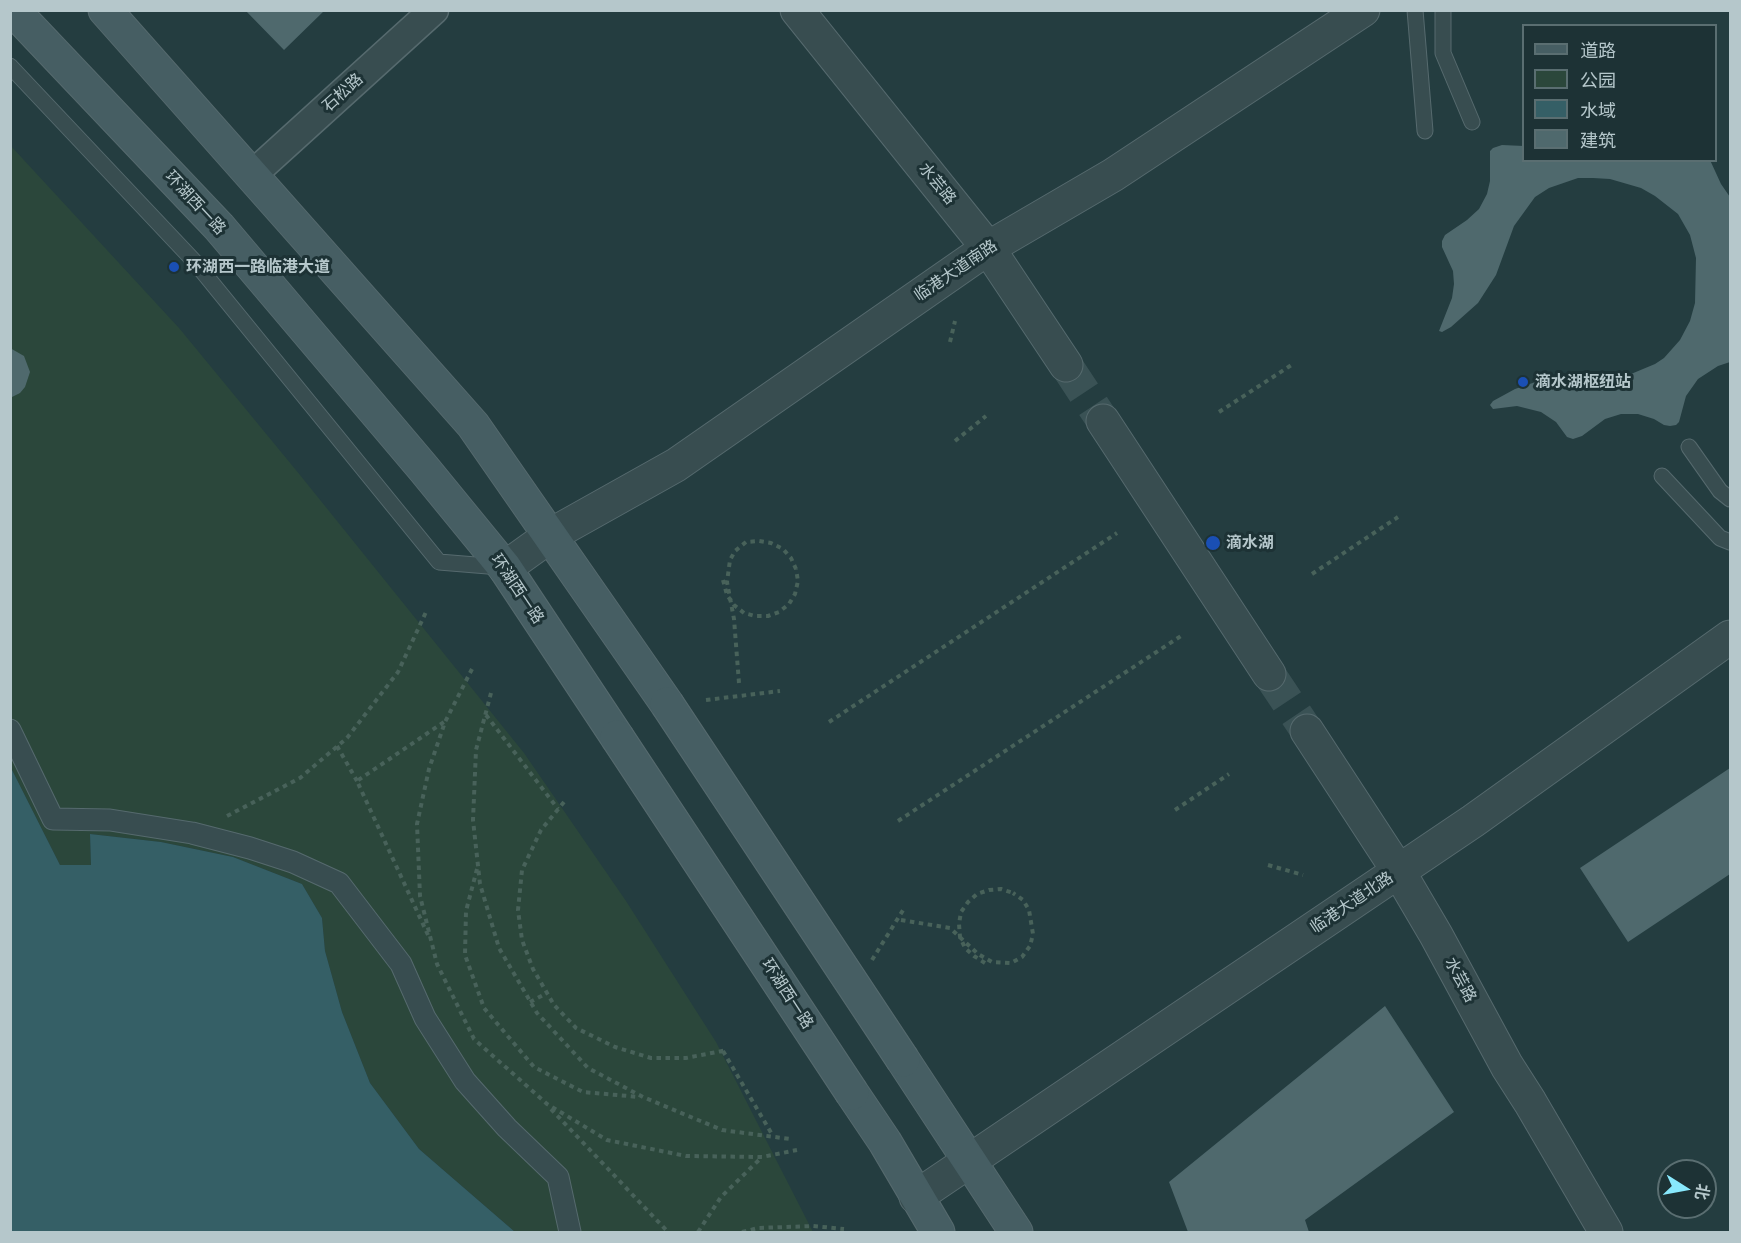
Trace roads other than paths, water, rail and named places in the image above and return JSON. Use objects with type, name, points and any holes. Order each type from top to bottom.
[{"type":"main road","name":"环湖西一路","points":[[13,10],[219,227],[417,460],[505,568],[885,1142],[938,1233]]},
{"type":"main road","points":[[105,10],[473,425],[667,704],[1016,1233]]},
{"type":"street","name":"石松路","points":[[252,175],[434,10]]},
{"type":"street","name":"水芸路","points":[[797,10],[988,248],[1066,365]]},
{"type":"street","name":"临港大道南路","points":[[505,568],[551,535],[676,465],[988,248],[1113,175],[1364,10]]},
{"type":"street","points":[[1103,421],[1269,674]]},
{"type":"street","name":"临港大道北路","points":[[916,1197],[1399,872],[1731,637]]},
{"type":"street","points":[[10,730],[53,819],[110,820],[192,833],[261,851],[293,862],[339,883],[401,964],[425,1018],[465,1081],[507,1128],[558,1177],[570,1233]]},
{"type":"street","name":"水芸路","points":[[1307,731],[1399,872],[1436,935],[1506,1066],[1530,1102],[1606,1233]]},
{"type":"lane","points":[[1415,10],[1425,131]]},
{"type":"lane","points":[[1443,10],[1443,53],[1472,122]]},
{"type":"lane","points":[[10,66],[194,261],[439,562],[505,568]]},
{"type":"lane","points":[[1689,447],[1720,490],[1731,499]]},
{"type":"lane","points":[[1662,476],[1720,538],[1731,542]]},
{"type":"lane","points":[[916,1197],[922,1233]]},
{"type":"water","points":[[11,768],[60,865],[91,865],[90,834],[161,842],[233,857],[302,884],[322,918],[325,951],[342,1012],[370,1083],[419,1149],[515,1232],[11,1232]]},
{"type":"tunnel","points":[[1066,365],[1103,421]]},
{"type":"tunnel","points":[[1269,674],[1307,731]]},
{"type":"place","name":"环湖西一路临港大道","points":[[174,267]]},
{"type":"place","name":"滴水湖枢纽站","points":[[1523,382]]},
{"type":"place","name":"滴水湖","points":[[1213,543]]}]
